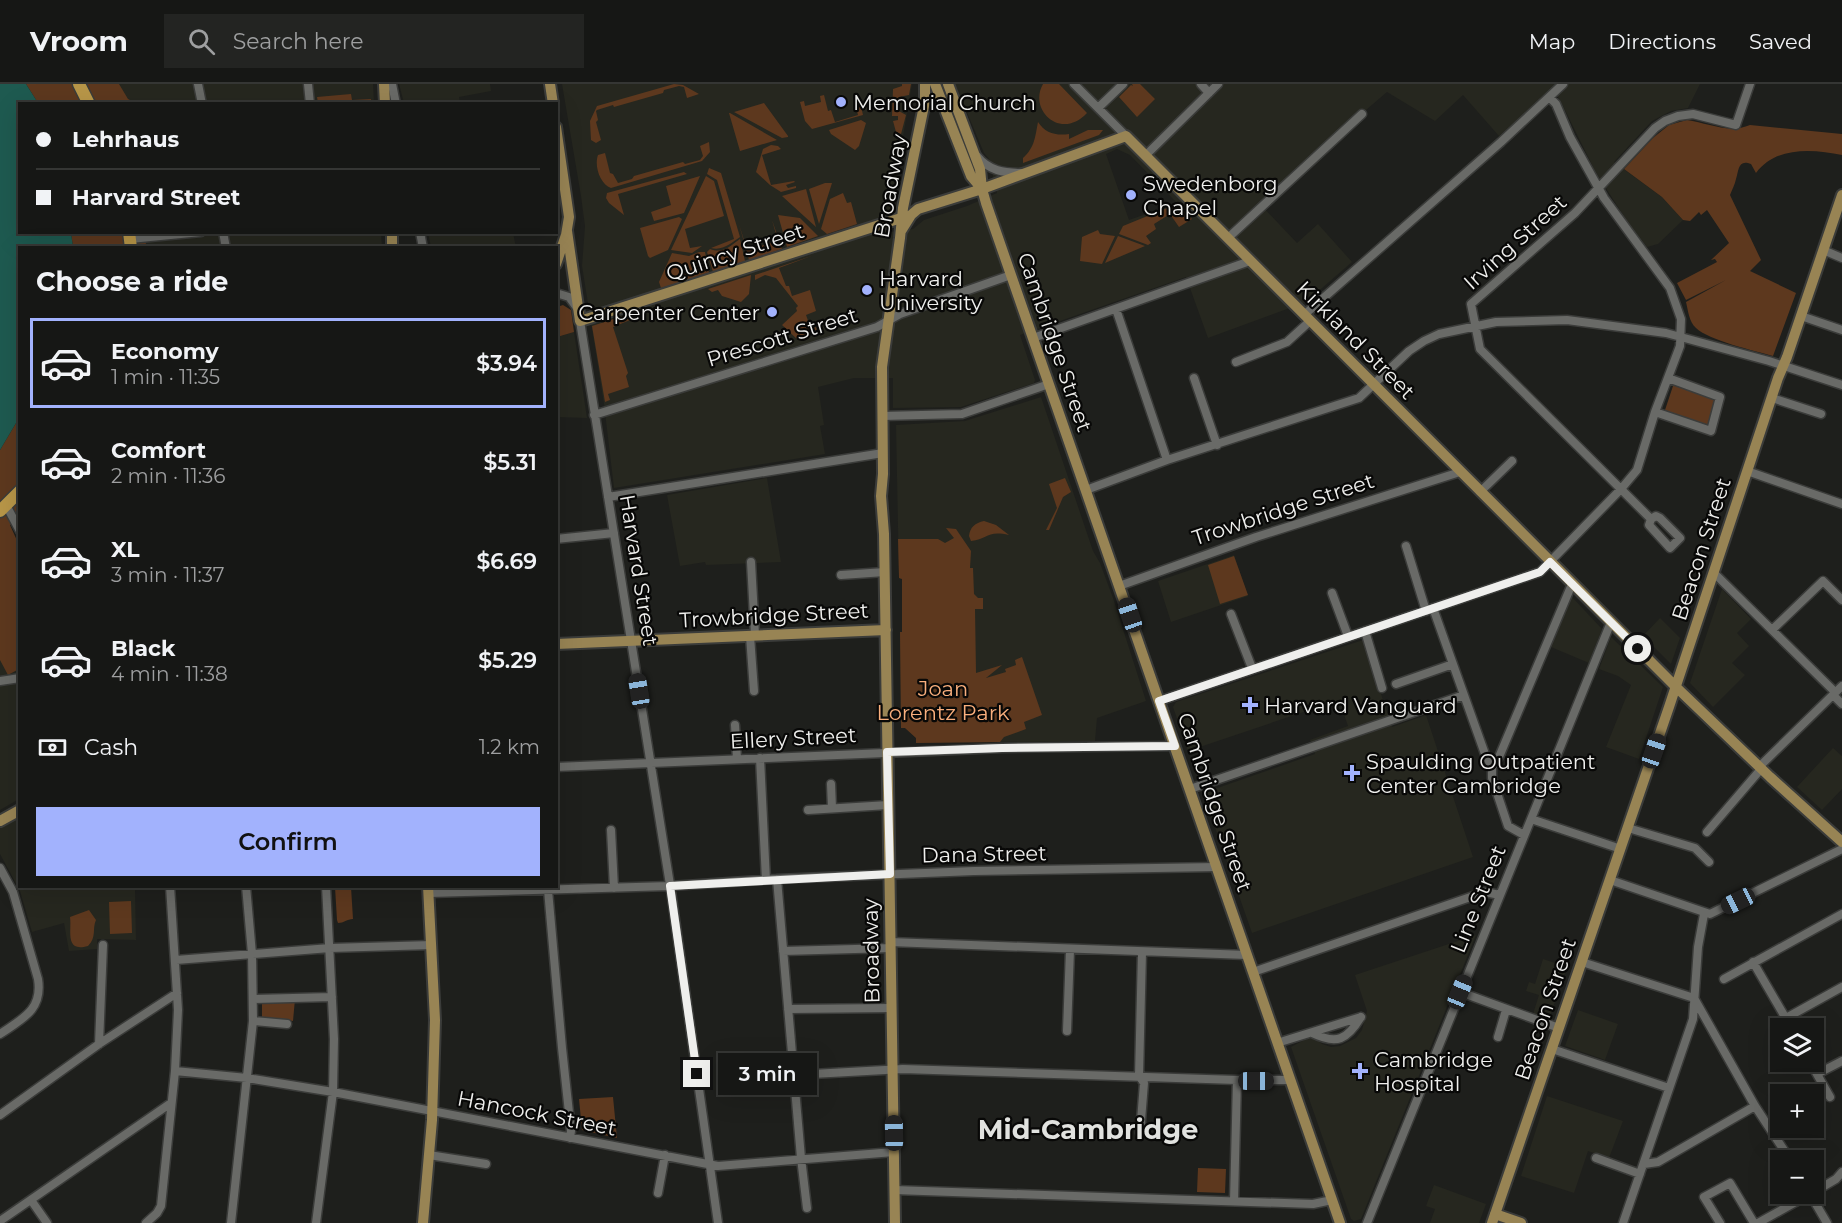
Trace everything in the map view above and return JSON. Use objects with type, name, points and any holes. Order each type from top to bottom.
[{"type":"highway","points":[[79,84],[88,102]]},
{"type":"highway","points":[[3,508],[18,493]]},
{"type":"main road","points":[[384,84],[386,102]]},
{"type":"main road","points":[[550,84],[553,102]]},
{"type":"main road","name":"Broadway","points":[[895,1223],[884,534],[888,505],[883,474],[882,367],[901,218],[925,101],[925,84]]},
{"type":"main road","name":"Cambridge Street","points":[[935,84],[971,176],[982,189]]},
{"type":"main road","name":"Cambridge Street","points":[[948,84],[982,176],[982,189],[1011,275],[1340,1223]]},
{"type":"main road","points":[[901,231],[916,210],[982,189],[1126,136]]},
{"type":"main road","name":"Kirkland Street","points":[[1126,136],[1676,687],[1760,768],[1842,842]]},
{"type":"main road","points":[[558,152],[561,190],[569,215],[567,231],[558,258]]},
{"type":"main road","name":"Beacon Street","points":[[1494,1219],[1842,195]]},
{"type":"main road","name":"Quincy Street","points":[[580,318],[657,298],[901,218]]},
{"type":"main road","name":"Harvard Street","points":[[567,231],[580,318]]},
{"type":"main road","name":"Trowbridge Street","points":[[558,644],[885,630]]},
{"type":"main road","points":[[0,820],[18,811]]},
{"type":"main road","points":[[423,1223],[432,1110],[435,1020],[428,890]]},
{"type":"main road","points":[[1494,1219],[1521,1223]]},
{"type":"street","points":[[198,84],[202,102]]},
{"type":"street","points":[[308,84],[310,102]]},
{"type":"street","points":[[392,84],[396,102]]},
{"type":"street","name":"Kirkland Street","points":[[1074,84],[1126,136]]},
{"type":"street","points":[[1098,108],[1123,84]]},
{"type":"street","points":[[1201,84],[1209,93]]},
{"type":"street","points":[[1145,156],[1218,84]]},
{"type":"street","points":[[1236,362],[1287,342],[1307,318],[1563,84]]},
{"type":"street","name":"Irving Street","points":[[1475,327],[1471,304],[1599,189],[1655,128],[1678,116],[1693,114],[1736,125],[1750,84]]},
{"type":"street","points":[[1159,701],[1540,572],[1637,470],[1655,412],[1680,346],[1682,325],[1670,288],[1599,189],[1570,137],[1556,104],[1550,98]]},
{"type":"street","points":[[1228,238],[1362,114]]},
{"type":"street","points":[[971,147],[979,159],[992,168],[1004,172],[1028,172]]},
{"type":"street","points":[[130,240],[183,234]]},
{"type":"street","points":[[1823,250],[1842,258]]},
{"type":"street","points":[[1033,338],[1250,261]]},
{"type":"street","name":"Prescott Street","points":[[594,415],[873,328],[900,314],[1011,275]]},
{"type":"street","points":[[558,294],[571,297],[580,318]]},
{"type":"street","points":[[1116,309],[1167,460]]},
{"type":"street","points":[[1801,316],[1842,330]]},
{"type":"street","name":"Harvard Street","points":[[580,318],[670,886],[718,1223]]},
{"type":"street","points":[[1086,490],[1167,460],[1359,398],[1409,351],[1424,341],[1439,334],[1497,322],[1567,320],[1636,327],[1680,336],[1842,385]]},
{"type":"street","points":[[1475,327],[1479,349],[1651,519]]},
{"type":"street","points":[[1194,378],[1216,445]]},
{"type":"street","points":[[1655,412],[1711,431],[1720,397],[1668,378]]},
{"type":"street","points":[[882,416],[964,413],[1049,384]]},
{"type":"street","points":[[1772,398],[1821,414]]},
{"type":"street","points":[[608,497],[883,453]]},
{"type":"street","points":[[1480,492],[1512,461]]},
{"type":"street","points":[[1747,471],[1842,504]]},
{"type":"street","name":"Trowbridge Street","points":[[1119,586],[1256,537],[1460,472]]},
{"type":"street","points":[[3,508],[18,528]]},
{"type":"street","points":[[558,539],[614,534]]},
{"type":"street","points":[[1406,546],[1491,766],[1492,778],[1508,826],[1524,835]]},
{"type":"street","points":[[751,562],[754,691]]},
{"type":"street","points":[[841,575],[885,572]]},
{"type":"street","points":[[1714,573],[1837,691],[1842,704]]},
{"type":"street","points":[[1772,630],[1823,581],[1842,600]]},
{"type":"street","points":[[1491,766],[1499,757],[1572,584]]},
{"type":"street","points":[[1332,593],[1348,636]]},
{"type":"street","points":[[1231,614],[1252,668]]},
{"type":"street","name":"Line Street","points":[[1367,1223],[1611,622]]},
{"type":"street","points":[[1365,631],[1382,688]]},
{"type":"street","points":[[1396,684],[1453,664]]},
{"type":"street","points":[[0,681],[18,678]]},
{"type":"street","points":[[1707,832],[1760,768],[1837,691]]},
{"type":"street","points":[[1190,789],[1464,695]]},
{"type":"street","points":[[735,725],[737,759]]},
{"type":"street","name":"Ellery Street","points":[[558,767],[1002,748],[1175,746]]},
{"type":"street","points":[[760,758],[766,880]]},
{"type":"street","points":[[831,784],[832,808]]},
{"type":"street","points":[[808,810],[888,805]]},
{"type":"street","points":[[1531,819],[1621,849]]},
{"type":"street","points":[[1628,828],[1695,848],[1709,862]]},
{"type":"street","points":[[611,830],[614,888]]},
{"type":"street","points":[[1610,880],[1704,914],[1710,914],[1842,849]]},
{"type":"street","name":"Dana Street","points":[[428,890],[548,890],[890,874],[1216,867]]},
{"type":"street","points":[[0,868],[35,968],[40,990],[34,1007],[0,1034]]},
{"type":"street","points":[[777,879],[807,1208]]},
{"type":"street","points":[[146,1223],[161,1206],[175,1071],[178,1010],[170,888]]},
{"type":"street","points":[[231,1223],[248,1078],[254,999],[246,888]]},
{"type":"street","points":[[316,1223],[333,1092],[334,1039],[327,888]]},
{"type":"street","points":[[548,890],[570,1138]]},
{"type":"street","points":[[1253,972],[1485,892],[1500,895]]},
{"type":"street","points":[[1623,1223],[1693,1019],[1698,947],[1704,914]]},
{"type":"street","points":[[1724,979],[1842,915]]},
{"type":"street","points":[[99,1044],[103,945]]},
{"type":"street","points":[[176,960],[330,948],[432,945]]},
{"type":"street","points":[[783,951],[890,945],[1247,955]]},
{"type":"street","points":[[1068,1031],[1070,950]]},
{"type":"street","points":[[1140,1133],[1144,1083],[1139,1076],[1142,952]]},
{"type":"street","points":[[1582,962],[1694,998],[1755,1106],[1784,1150]]},
{"type":"street","points":[[1753,962],[1786,1018],[1842,987]]},
{"type":"street","points":[[1460,992],[1559,1028]]},
{"type":"street","points":[[0,1115],[99,1044],[177,993]]},
{"type":"street","points":[[254,999],[332,998]]},
{"type":"street","points":[[788,1009],[892,1008]]},
{"type":"street","points":[[1498,1037],[1506,1010]]},
{"type":"street","points":[[1277,1043],[1361,1017],[1344,1038],[1330,1039],[1312,1033]]},
{"type":"street","points":[[253,1021],[286,1024]]},
{"type":"street","points":[[1552,1049],[1669,1088]]},
{"type":"street","points":[[1830,1097],[1817,1074],[1842,1061]]},
{"type":"street","points":[[794,1075],[892,1069],[1290,1080]]},
{"type":"street","name":"Hancock Street","points":[[175,1071],[248,1078],[333,1092],[718,1166],[894,1152]]},
{"type":"street","points":[[1234,1201],[1237,1080]]},
{"type":"street","points":[[0,1221],[171,1102]]},
{"type":"street","points":[[1644,1164],[1658,1162],[1755,1106]]},
{"type":"street","points":[[429,1155],[486,1164]]},
{"type":"street","points":[[658,1194],[665,1155]]},
{"type":"street","points":[[1596,1158],[1640,1174]]},
{"type":"street","points":[[1824,1186],[1836,1179],[1842,1172]]},
{"type":"street","points":[[1720,1223],[1704,1197],[1730,1183],[1756,1223],[1791,1204]]},
{"type":"street","points":[[894,1190],[1316,1204],[1332,1200]]},
{"type":"street","points":[[31,1200],[48,1223]]},
{"type":"street","points":[[1817,1204],[1827,1223]]},
{"type":"shaded area","points":[[0,84],[26,84],[37,102],[18,102],[18,234],[71,234],[73,246],[18,246],[18,420],[0,450]]},
{"type":"shaded area","points":[[96,84],[373,84],[374,102],[105,102]]},
{"type":"shaded area","points":[[399,84],[490,84],[491,91],[459,97],[460,102],[404,102]]},
{"type":"shaded area","name":"Harvard University","points":[[562,84],[912,84],[891,207],[890,232],[913,229],[924,220],[997,193],[989,159],[984,153],[955,84],[1700,84],[1688,108],[1671,111],[1652,121],[1614,162],[1662,197],[1683,220],[1658,244],[1647,247],[1630,226],[1595,171],[1553,90],[1499,136],[1463,95],[1435,121],[1387,92],[1366,110],[1363,109],[1260,204],[1297,243],[1318,224],[1352,262],[1306,302],[1208,338],[1186,277],[1020,335],[1034,383],[961,407],[893,408],[893,378],[854,378],[818,387],[824,425],[820,426],[825,454],[614,488],[604,404],[582,266],[585,226]],"holes":[[[1117,149],[1130,155],[1177,203],[1129,220],[1106,154]]]},
{"type":"shaded area","points":[[145,234],[381,234],[382,246],[146,246]]},
{"type":"shaded area","points":[[428,234],[513,234],[516,246],[431,246]]},
{"type":"shaded area","points":[[574,332],[587,418],[558,417],[558,336]]},
{"type":"shaded area","points":[[1041,397],[1093,551],[1113,598],[1146,701],[1097,718],[1095,741],[916,743],[916,738],[905,728],[901,728],[902,579],[899,578],[896,425],[965,421]]},
{"type":"shaded area","points":[[767,478],[781,562],[706,565],[705,562],[680,566],[667,495]]},
{"type":"shaded area","points":[[1234,555],[1248,596],[1171,622],[1158,581]]},
{"type":"shaded area","points":[[1722,589],[1751,619],[1737,633],[1749,646],[1732,663],[1745,675],[1713,707],[1690,683]]},
{"type":"shaded area","points":[[1572,597],[1602,629],[1589,663],[1551,647]]},
{"type":"shaded area","points":[[1660,618],[1680,638],[1671,664],[1643,636]]},
{"type":"shaded area","points":[[1611,637],[1663,687],[1639,759],[1606,747],[1631,685],[1618,676],[1599,669]]},
{"type":"shaded area","points":[[0,640],[18,673],[18,800],[0,810]]},
{"type":"shaded area","name":"Spaulding Outpatient Center Cambridge","points":[[1363,640],[1392,727],[1426,715],[1473,857],[1252,933],[1203,793],[1315,754],[1310,740],[1348,726],[1339,700],[1188,751],[1173,707],[1176,702]]},
{"type":"shaded area","points":[[1833,748],[1842,756],[1842,789],[1822,810],[1797,787]]},
{"type":"shaded area","points":[[18,818],[18,887],[0,854],[0,828]]},
{"type":"shaded area","points":[[18,888],[150,888],[135,889],[136,940],[97,939],[97,949],[69,951],[64,923],[32,932]]},
{"type":"shaded area","name":"Cambridge Hospital","points":[[1476,935],[1361,1219],[1354,1221],[1351,1219],[1291,1047],[1306,1039],[1315,1038],[1331,1047],[1340,1046],[1356,1038],[1362,1030],[1367,1011],[1355,975]]},
{"type":"shaded area","points":[[1543,959],[1567,967],[1549,1019],[1533,1014],[1539,995],[1526,991],[1529,982],[1535,984]]},
{"type":"shaded area","points":[[1578,1010],[1618,1024],[1605,1060],[1565,1046]]},
{"type":"shaded area","points":[[1547,1096],[1623,1121],[1609,1158],[1588,1151],[1574,1193],[1521,1176]]},
{"type":"shaded area","points":[[1434,1185],[1486,1204],[1479,1223],[1430,1223],[1435,1209],[1426,1206]]},
{"type":"green space","points":[[26,84],[119,84],[128,99],[134,102],[37,102]]},
{"type":"green space","points":[[674,84],[683,85],[699,94],[687,98],[684,87],[679,86],[664,90],[663,93],[597,110],[598,120],[596,122],[601,140],[596,143],[591,140],[590,121],[597,106]]},
{"type":"green space","points":[[902,84],[911,84],[909,95],[899,97],[895,103],[897,110],[906,115],[901,134],[896,132],[893,121],[898,120],[898,116],[892,116],[893,89]]},
{"type":"green space","points":[[1043,84],[1059,84],[1087,113],[1077,121],[1067,124],[1050,119],[1043,112],[1040,103]]},
{"type":"green space","points":[[1132,84],[1140,84],[1155,99],[1137,117],[1119,97],[1131,85],[1133,86]]},
{"type":"green space","points":[[351,94],[352,100],[371,99],[371,102],[318,102],[317,97]]},
{"type":"green space","points":[[824,95],[828,111],[831,110],[835,122],[858,115],[856,98],[859,98],[863,115],[812,129],[805,121],[800,102],[804,101],[805,106],[821,102],[820,96]]},
{"type":"green space","points":[[764,103],[788,137],[782,138],[734,112]]},
{"type":"green space","points":[[730,113],[777,140],[740,151]]},
{"type":"green space","points":[[861,120],[866,123],[859,146],[855,150],[831,134],[829,130]]},
{"type":"green space","points":[[1687,120],[1726,128],[1750,125],[1842,134],[1842,155],[1819,151],[1784,154],[1764,164],[1756,173],[1751,164],[1741,164],[1730,195],[1761,260],[1750,271],[1796,293],[1773,356],[1711,337],[1692,323],[1686,302],[1726,280],[1686,300],[1677,283],[1717,262],[1715,259],[1711,260],[1729,243],[1707,210],[1701,215],[1699,212],[1690,221],[1683,220],[1662,197],[1624,169],[1653,138],[1669,125]]},
{"type":"green space","points":[[1038,122],[1051,133],[1069,134],[1069,139],[1088,130],[1103,130],[1099,135],[1023,163],[1023,158],[1034,142]]},
{"type":"green space","points":[[709,142],[710,152],[702,161],[611,188],[601,179],[597,169],[598,155],[605,153],[610,173],[618,183],[683,162],[685,164],[700,160],[703,156],[700,146]]},
{"type":"green space","points":[[771,145],[781,149],[762,155],[771,185],[794,181],[786,185],[788,188],[796,186],[796,188],[781,192],[770,185],[756,172],[763,149]]},
{"type":"green space","points":[[709,168],[721,173],[740,237],[727,246],[719,248],[711,248],[734,239],[717,180],[707,174]]},
{"type":"green space","points":[[684,172],[687,174],[618,194],[624,215],[606,198],[607,193]]},
{"type":"green space","points":[[700,176],[684,213],[654,221],[651,212],[671,205],[666,186]]},
{"type":"green space","points":[[706,176],[714,181],[724,216],[685,229],[690,248],[702,246],[692,253],[671,250]]},
{"type":"green space","points":[[832,183],[819,224],[809,189]]},
{"type":"green space","points":[[806,189],[816,227],[782,196]]},
{"type":"green space","points":[[843,193],[847,203],[851,202],[857,224],[827,234],[821,229],[830,199]]},
{"type":"green space","points":[[1177,204],[1192,219],[1179,227],[1170,214],[1154,224],[1156,229],[1146,236],[1151,243],[1148,245],[1119,234],[1123,226]]},
{"type":"green space","points":[[778,215],[800,218],[818,236],[787,247]]},
{"type":"green space","points":[[679,217],[682,219],[668,250],[650,258],[640,228]]},
{"type":"green space","points":[[772,220],[782,249],[749,260],[739,224],[747,250],[778,241]]},
{"type":"green space","points":[[1098,230],[1100,234],[1115,236],[1102,264],[1080,261],[1082,237]]},
{"type":"green space","points":[[71,234],[145,234],[146,245],[159,244],[160,246],[73,246]]},
{"type":"green space","points":[[1118,236],[1145,246],[1105,263]]},
{"type":"green space","points":[[740,239],[745,261],[713,272],[707,252],[710,249],[723,250]]},
{"type":"green space","points":[[705,252],[709,273],[661,288],[659,282],[672,253],[689,256]]},
{"type":"green space","points":[[814,255],[779,268],[792,296],[810,290],[816,311],[806,315],[811,329],[816,327],[817,331],[797,339],[782,325],[797,311],[798,306],[776,278],[765,275],[755,280],[755,275]]},
{"type":"green space","points":[[751,275],[749,294],[741,302],[722,296],[718,290],[712,292],[708,289]]},
{"type":"green space","points":[[563,305],[571,310],[574,332],[558,337],[558,307]]},
{"type":"green space","points":[[629,314],[630,320],[613,327],[628,373],[626,376],[629,387],[608,394],[610,400],[605,402],[592,326]]},
{"type":"green space","points":[[1674,383],[1720,398],[1709,428],[1664,413]]},
{"type":"green space","points":[[18,420],[18,523],[10,525],[18,543],[18,670],[8,675],[0,660],[0,450]]},
{"type":"green space","points":[[1065,478],[1071,492],[1063,497],[1049,530],[1046,530],[1057,508],[1049,484]]},
{"type":"green space","points":[[984,521],[996,525],[1009,535],[992,534],[971,541],[969,536],[972,528]]},
{"type":"green space","name":"Joan Lorentz Park","points":[[946,528],[956,529],[971,551],[970,568],[973,568],[974,594],[978,598],[983,598],[983,609],[975,609],[976,673],[1002,665],[986,678],[1006,672],[1005,669],[1016,665],[1015,660],[1022,657],[1042,715],[1024,722],[1026,729],[1004,737],[1000,742],[916,743],[916,738],[905,728],[901,728],[902,579],[899,578],[898,539],[938,539],[945,543],[954,538]]},
{"type":"green space","points":[[1234,556],[1248,595],[1220,604],[1208,565]]},
{"type":"green space","points":[[335,888],[351,888],[353,919],[338,923]]},
{"type":"green space","points":[[131,901],[132,933],[110,934],[109,902]]},
{"type":"green space","points":[[89,910],[96,920],[92,939],[88,946],[75,946],[71,939],[70,917]]},
{"type":"green space","points":[[262,999],[295,999],[293,1021],[262,1017]]},
{"type":"green space","points":[[613,1097],[617,1138],[582,1130],[579,1099]]},
{"type":"green space","points":[[1198,1168],[1226,1169],[1225,1193],[1197,1192]]},
{"type":"place","name":"Memorial Church","points":[[841,102]]},
{"type":"place","name":"Swedenborg Chapel","points":[[1131,195]]},
{"type":"place","name":"Harvard University","points":[[867,290]]},
{"type":"place","name":"Carpenter Center","points":[[772,312]]},
{"type":"place","name":"Harvard Vanguard","points":[[1250,705]]},
{"type":"place","name":"Spaulding Outpatient Center Cambridge","points":[[1352,773]]},
{"type":"place","name":"Cambridge Hospital","points":[[1360,1071]]},
{"type":"district","name":"Mid-Cambridge","points":[[1088,1129]]},
{"type":"route","points":[[697,1074],[670,886],[890,874],[887,752],[1175,746],[1159,701],[1540,572],[1550,562],[1638,649]]}]
